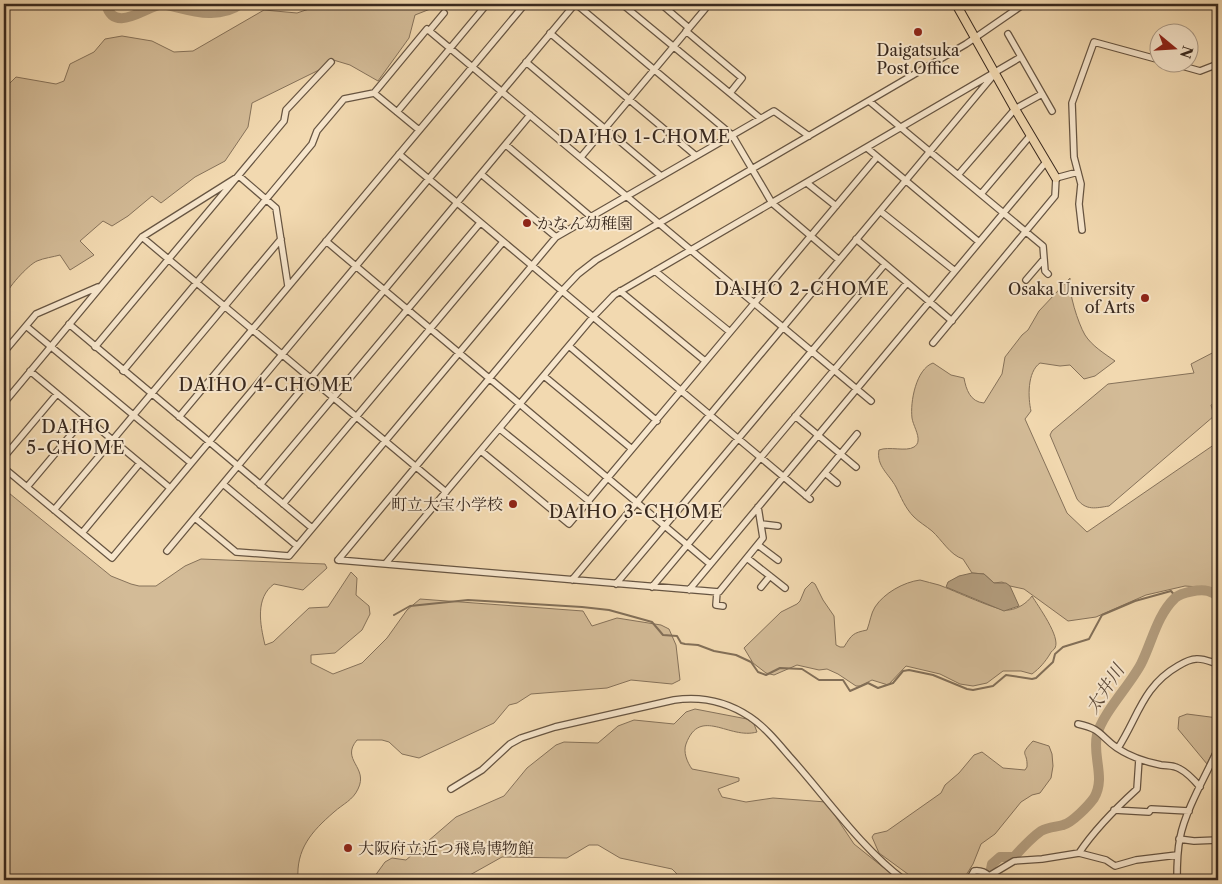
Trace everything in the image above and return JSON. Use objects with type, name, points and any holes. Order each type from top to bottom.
[{"type":"main road","points":[[956,4],[1030,136],[1056,178]]},
{"type":"street","points":[[397,112],[487,4]]},
{"type":"street","points":[[179,417],[525,4]]},
{"type":"street","points":[[4,468],[112,558],[575,4],[732,135],[772,203],[812,235],[839,260]]},
{"type":"street","points":[[622,4],[760,118]]},
{"type":"street","points":[[661,4],[742,78],[730,93]]},
{"type":"street","points":[[580,157],[705,9],[699,4]]},
{"type":"street","points":[[758,507],[764,538],[719,592],[338,560],[578,274],[596,260],[658,223],[976,38],[1024,4]]},
{"type":"street","points":[[123,370],[312,144],[317,131],[344,99],[374,93],[427,29],[429,31],[444,13]]},
{"type":"street","points":[[429,31],[871,401]]},
{"type":"street","points":[[550,33],[695,156]]},
{"type":"street","points":[[1008,34],[1052,111]]},
{"type":"street","points":[[1082,230],[1079,204],[1081,184],[1074,157],[1072,103],[1094,42],[1150,57]]},
{"type":"street","points":[[386,563],[608,300],[620,291],[995,74],[1021,57]]},
{"type":"street","points":[[95,347],[284,121],[286,110],[331,62]]},
{"type":"street","points":[[526,62],[661,176]]},
{"type":"street","points":[[1200,71],[1218,64]]},
{"type":"street","points":[[572,580],[995,74]]},
{"type":"street","points":[[374,93],[419,130]]},
{"type":"street","points":[[958,175],[1015,109],[1042,94]]},
{"type":"street","points":[[869,101],[1043,246],[1045,271],[1048,274]]},
{"type":"street","points":[[194,518],[236,552],[289,556],[556,237],[774,111],[808,136]]},
{"type":"street","points":[[166,551],[530,115]]},
{"type":"street","points":[[981,194],[1030,136]]},
{"type":"street","points":[[506,144],[590,216]]},
{"type":"street","points":[[867,148],[979,242]]},
{"type":"street","points":[[398,154],[808,497],[857,434]]},
{"type":"street","points":[[481,451],[569,524],[877,157]]},
{"type":"street","points":[[689,590],[1046,162]]},
{"type":"street","points":[[933,344],[1055,196],[1056,178],[1078,172]]},
{"type":"street","points":[[481,174],[556,237]]},
{"type":"street","points":[[239,176],[276,208],[288,286]]},
{"type":"street","points":[[4,403],[142,237],[239,176]]},
{"type":"street","points":[[807,183],[836,206]]},
{"type":"street","points":[[880,211],[955,271]]},
{"type":"street","points":[[260,485],[480,223]]},
{"type":"street","points":[[142,237],[446,492]]},
{"type":"street","points":[[54,510],[281,238]]},
{"type":"street","points":[[856,240],[952,320]]},
{"type":"street","points":[[326,241],[710,564]]},
{"type":"street","points":[[283,504],[503,242]]},
{"type":"street","points":[[1026,280],[1044,259]]},
{"type":"street","points":[[616,584],[885,264]]},
{"type":"street","points":[[655,271],[730,332]]},
{"type":"street","points":[[652,587],[907,283]]},
{"type":"street","points":[[4,352],[36,314],[100,287]]},
{"type":"street","points":[[620,291],[705,362]]},
{"type":"street","points":[[69,324],[312,528]]},
{"type":"street","points":[[26,326],[191,463]]},
{"type":"street","points":[[569,346],[657,421]]},
{"type":"street","points":[[30,371],[170,488]]},
{"type":"street","points":[[544,376],[632,449]]},
{"type":"street","points":[[4,457],[57,394]]},
{"type":"street","points":[[795,416],[856,467]]},
{"type":"street","points":[[27,487],[85,418]]},
{"type":"street","points":[[500,428],[589,502]]},
{"type":"street","points":[[82,533],[140,463]]},
{"type":"street","points":[[825,473],[838,483]]},
{"type":"street","points":[[223,484],[298,546]]},
{"type":"street","points":[[761,524],[778,526]]},
{"type":"street","points":[[758,545],[778,560]]},
{"type":"street","points":[[747,558],[784,588]]},
{"type":"street","points":[[761,588],[770,576]]},
{"type":"street","points":[[717,592],[716,606],[723,606]]},
{"type":"street","points":[[1118,748],[1149,691],[1156,682],[1170,671],[1191,660],[1198,658],[1218,664]]},
{"type":"street","points":[[451,789],[471,778],[510,744],[521,738],[555,727],[674,700],[691,698],[710,700],[752,718],[778,742],[881,860],[904,880]]},
{"type":"street","points":[[1078,724],[1094,728],[1118,748],[1139,759],[1161,765],[1175,766],[1194,778],[1200,786]]},
{"type":"street","points":[[1177,880],[1179,840],[1200,786],[1218,749]]},
{"type":"street","points":[[1079,854],[1088,839],[1114,810],[1137,789],[1139,759]]},
{"type":"street","points":[[1114,810],[1149,812],[1151,809],[1189,812]]},
{"type":"street","points":[[1179,840],[1218,840]]},
{"type":"street","points":[[969,880],[974,871],[985,872],[989,876],[1014,861],[1079,854],[1106,860],[1114,866],[1136,860],[1177,855]]},
{"type":"shaded area","points":[[324,4],[443,4],[415,15],[409,38],[378,81],[350,65],[330,59],[319,70],[252,103],[248,127],[225,161],[195,177],[161,203],[152,196],[128,216],[112,226],[103,221],[80,241],[94,255],[70,270],[60,255],[33,263],[13,284],[4,299],[4,89],[16,77],[56,84],[64,81],[70,64],[94,52],[105,39],[122,36],[152,41],[174,52],[193,51],[264,10],[297,13]]},
{"type":"shaded area","points":[[1070,278],[1074,307],[1085,335],[1103,353],[1115,361],[1095,376],[1084,379],[1070,365],[1060,366],[1040,363],[1033,372],[1029,392],[1031,411],[1025,419],[1067,513],[1087,532],[1218,442],[1218,590],[1185,586],[1146,595],[1096,617],[1068,621],[1024,589],[1002,582],[994,583],[984,574],[972,573],[963,559],[950,551],[932,531],[911,514],[879,461],[879,450],[911,448],[917,444],[918,435],[912,418],[913,395],[918,379],[927,366],[933,363],[951,375],[964,378],[972,398],[984,403],[1002,374],[1005,357],[1028,330],[1039,311]]},
{"type":"shaded area","points":[[1218,350],[1218,401],[1211,405],[1214,416],[1109,506],[1092,508],[1080,503],[1050,435],[1052,431],[1108,384],[1194,373],[1191,364]]},
{"type":"shaded area","points":[[4,489],[111,576],[139,586],[156,586],[185,566],[201,559],[325,564],[327,568],[303,590],[274,584],[268,590],[261,604],[260,612],[265,645],[273,642],[309,608],[328,607],[351,572],[357,578],[356,595],[369,606],[370,614],[362,630],[335,653],[311,655],[311,663],[333,674],[362,663],[387,638],[407,610],[420,599],[583,611],[592,626],[617,618],[661,625],[669,629],[676,645],[680,680],[672,684],[631,680],[607,688],[531,694],[517,703],[509,705],[494,723],[419,758],[402,754],[389,742],[382,740],[357,740],[352,753],[360,775],[358,789],[351,799],[334,812],[312,834],[302,850],[298,880],[4,880]]},
{"type":"shaded area","points":[[972,573],[984,574],[994,583],[1006,583],[1010,586],[1019,606],[1004,611],[946,587],[948,582],[959,576]]},
{"type":"shaded area","points":[[920,580],[939,585],[1004,610],[1019,607],[1032,596],[1052,629],[1056,643],[1055,648],[1042,665],[1032,674],[1021,671],[1003,671],[987,683],[973,686],[960,684],[940,674],[906,666],[888,685],[872,680],[856,686],[827,669],[819,670],[797,665],[774,675],[766,673],[753,663],[744,648],[781,612],[797,604],[805,589],[812,582],[834,616],[836,645],[844,647],[853,635],[867,630],[874,609],[884,597],[901,586]]},
{"type":"shaded area","points":[[695,709],[747,719],[754,724],[757,732],[746,733],[716,727],[699,727],[692,733],[686,744],[685,754],[692,769],[739,778],[739,781],[718,789],[722,797],[746,802],[773,798],[826,802],[854,844],[899,880],[678,880],[678,875],[672,869],[620,858],[598,845],[589,845],[567,858],[502,857],[461,880],[372,880],[385,862],[392,858],[406,860],[456,817],[504,796],[527,768],[556,745],[564,742],[598,743],[618,726],[634,720],[674,724],[686,712]]},
{"type":"shaded area","points":[[1187,714],[1218,718],[1218,741],[1207,764],[1178,729],[1179,717]]},
{"type":"shaded area","points":[[1033,741],[1049,746],[1053,766],[1051,778],[1040,793],[1032,795],[1021,802],[995,834],[981,844],[973,864],[963,880],[916,880],[879,853],[872,837],[874,834],[887,831],[941,793],[945,785],[959,773],[974,755],[982,752],[1003,768],[1025,770],[1027,762],[1025,752]]},
{"type":"waterway","points":[[106,4],[110,13],[116,17],[123,18],[163,4],[203,13],[222,12],[241,4]]},
{"type":"waterway","name":"太井川","points":[[997,880],[991,869],[992,864],[1000,857],[1014,857],[1041,831],[1067,824],[1094,798],[1099,783],[1096,743],[1100,727],[1104,718],[1141,664],[1159,621],[1169,605],[1182,594],[1200,590],[1208,591],[1218,596]]},
{"type":"waterway","points":[[394,615],[410,606],[468,600],[609,610],[652,622],[663,635],[677,636],[681,643],[698,645],[714,651],[736,655],[751,662],[758,672],[766,675],[780,668],[802,669],[819,680],[843,680],[850,691],[868,683],[878,688],[893,683],[903,671],[909,670],[933,675],[973,690],[993,686],[1006,675],[1036,678],[1053,662],[1055,654],[1063,647],[1089,639],[1102,615],[1135,601],[1171,591],[1176,597]]},
{"type":"place","name":"Daigatsuka Post Office","points":[[918,32]]},
{"type":"place","name":"かなん幼稚園","points":[[527,223]]},
{"type":"place","name":"Osaka University of Arts","points":[[1145,298]]},
{"type":"place","name":"町立大宝小学校","points":[[513,504]]},
{"type":"place","name":"大阪府立近つ飛鳥博物館","points":[[348,848]]},
{"type":"district","name":"DAIHO 1-CHOME","points":[[645,137]]},
{"type":"district","name":"DAIHO 2-CHOME","points":[[802,289]]},
{"type":"district","name":"DAIHO 4-CHOME","points":[[266,385]]},
{"type":"district","name":"DAIHO 5-CHOME","points":[[76,437]]},
{"type":"district","name":"DAIHO 3-CHOME","points":[[636,512]]}]
